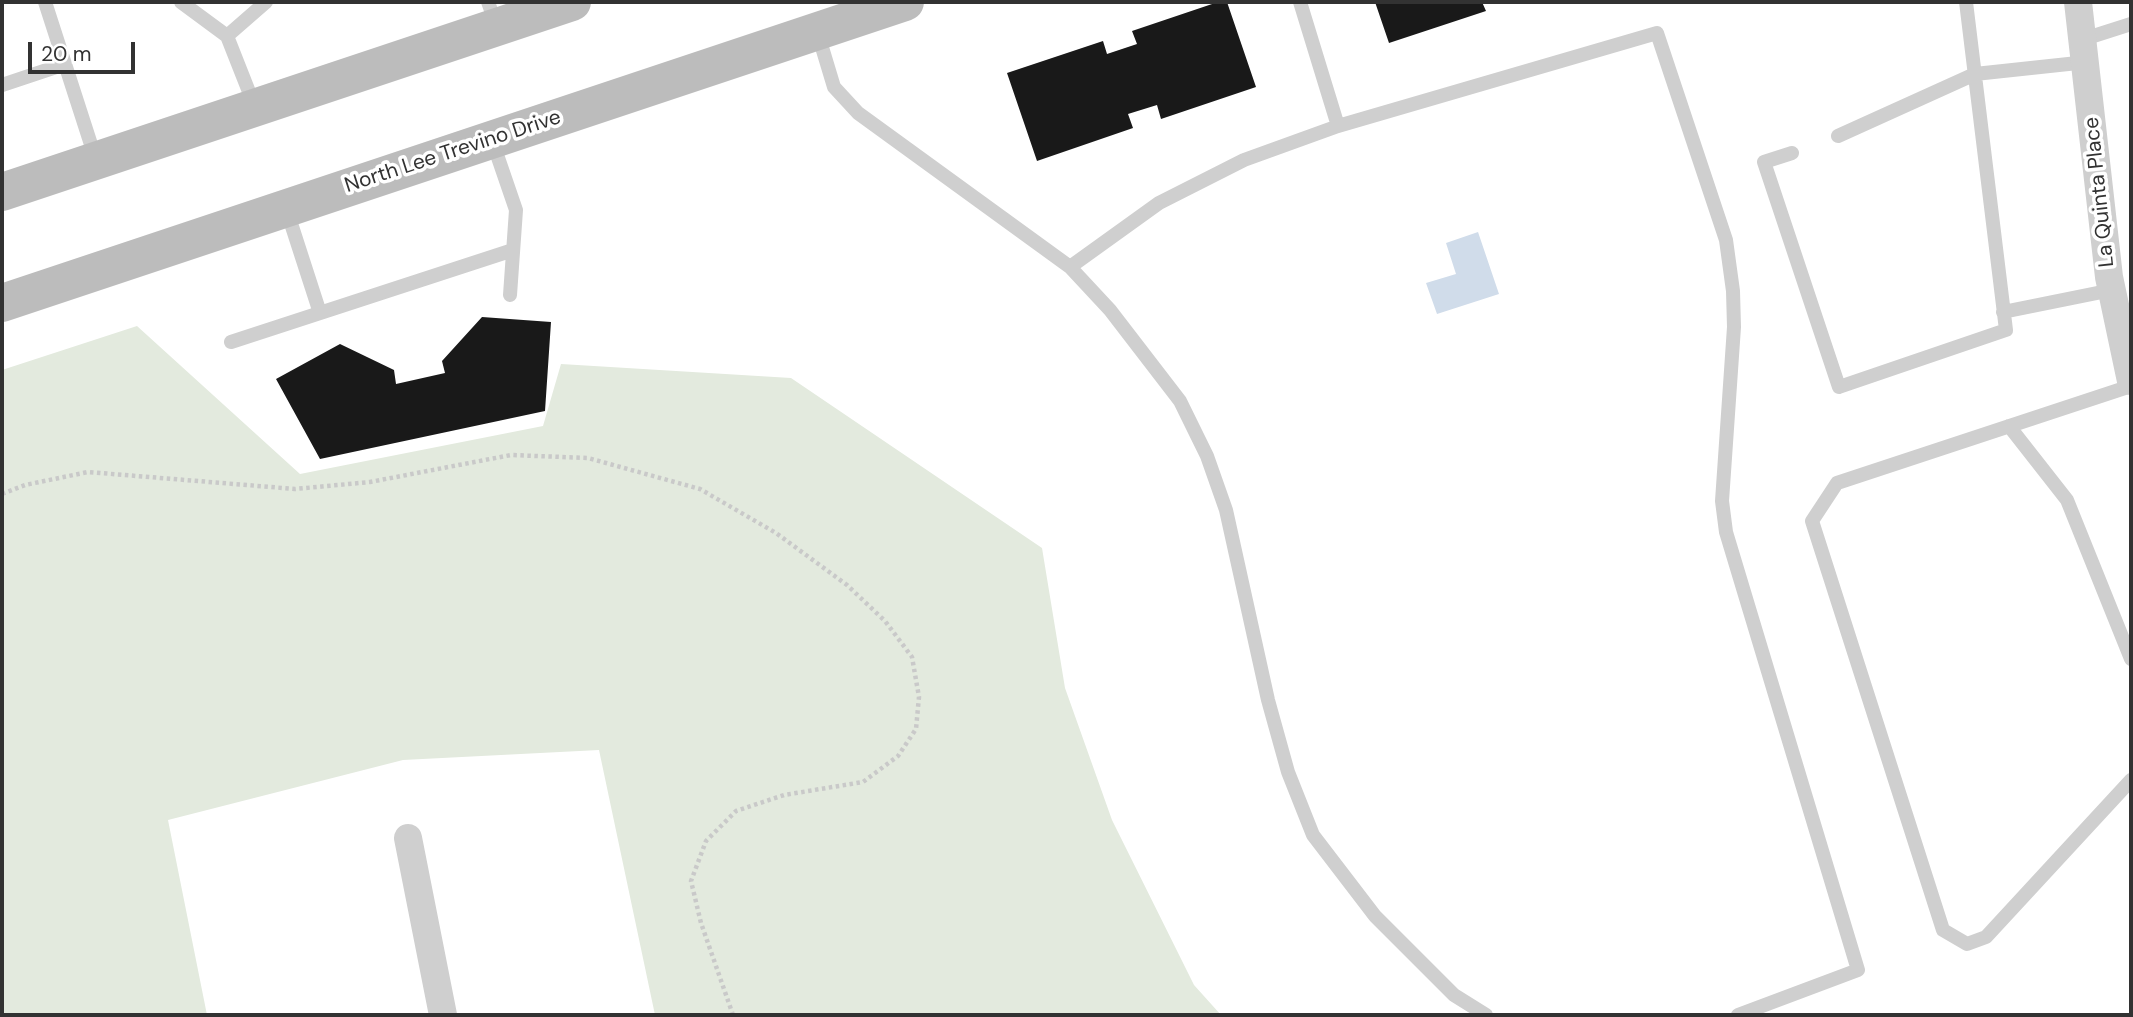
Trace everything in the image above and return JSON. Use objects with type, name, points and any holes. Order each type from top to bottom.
[{"type":"main road","points":[[2,192],[256,108],[492,14],[572,2]]},
{"type":"main road","name":"North Lee Trevino Drive","points":[[2,303],[905,2]]},
{"type":"street","name":"La Quinta Place","points":[[2078,2],[2112,290],[2131,384]]},
{"type":"street","points":[[408,838],[443,1015]]},
{"type":"lane","points":[[45,2],[96,161]]},
{"type":"lane","points":[[181,2],[227,36],[256,108]]},
{"type":"lane","points":[[227,36],[266,2]]},
{"type":"lane","points":[[1300,2],[1338,125]]},
{"type":"lane","points":[[1792,153],[1764,162],[1839,387],[2006,330],[1966,2]]},
{"type":"lane","points":[[1838,136],[1975,74],[2085,51],[2131,24]]},
{"type":"lane","points":[[817,31],[834,87],[858,113],[1070,267],[1110,310],[1180,401],[1207,456],[1226,510],[1275,724],[1288,772],[1313,835],[1375,916],[1454,995],[1486,1015]]},
{"type":"lane","points":[[1070,267],[1159,202],[1244,160],[1338,125],[1657,33],[1726,240],[1730,266],[1734,327],[1722,501],[1726,532],[1858,970],[1738,1015]]},
{"type":"lane","points":[[2,85],[65,64]]},
{"type":"lane","points":[[492,139],[516,210],[510,295]]},
{"type":"lane","points":[[286,208],[320,313]]},
{"type":"lane","points":[[230,342],[513,250]]},
{"type":"lane","points":[[2004,312],[2112,290]]},
{"type":"lane","points":[[2131,384],[1837,483],[1812,521],[1943,930],[1967,944],[1986,937],[2131,780]]},
{"type":"lane","points":[[2009,426],[2067,500],[2131,659]]},
{"type":"path","points":[[2,494],[25,485],[88,472],[295,489],[370,482],[510,455],[588,458],[700,489],[776,533],[847,585],[885,621],[912,657],[919,697],[916,729],[898,756],[863,782],[784,795],[736,811],[706,841],[691,881],[701,923],[733,1015]]},
{"type":"shaded area","points":[[137,326],[300,474],[543,426],[561,364],[791,378],[1042,548],[1065,688],[1112,820],[1194,985],[1221,1015],[655,1015],[599,750],[403,760],[168,820],[207,1015],[2,1015],[2,370]]},
{"type":"water","points":[[1478,232],[1499,294],[1437,314],[1426,283],[1456,274],[1446,243]]},
{"type":"building","points":[[1218,2],[1227,2],[1256,87],[1161,119],[1157,105],[1128,114],[1133,128],[1037,161],[1007,73],[1103,41],[1107,54],[1137,44],[1132,31]]},
{"type":"building","points":[[1375,2],[1482,2],[1486,11],[1389,43]]},
{"type":"building","points":[[482,317],[551,322],[545,411],[320,459],[276,379],[340,344],[394,370],[396,384],[445,373],[442,361]]}]
